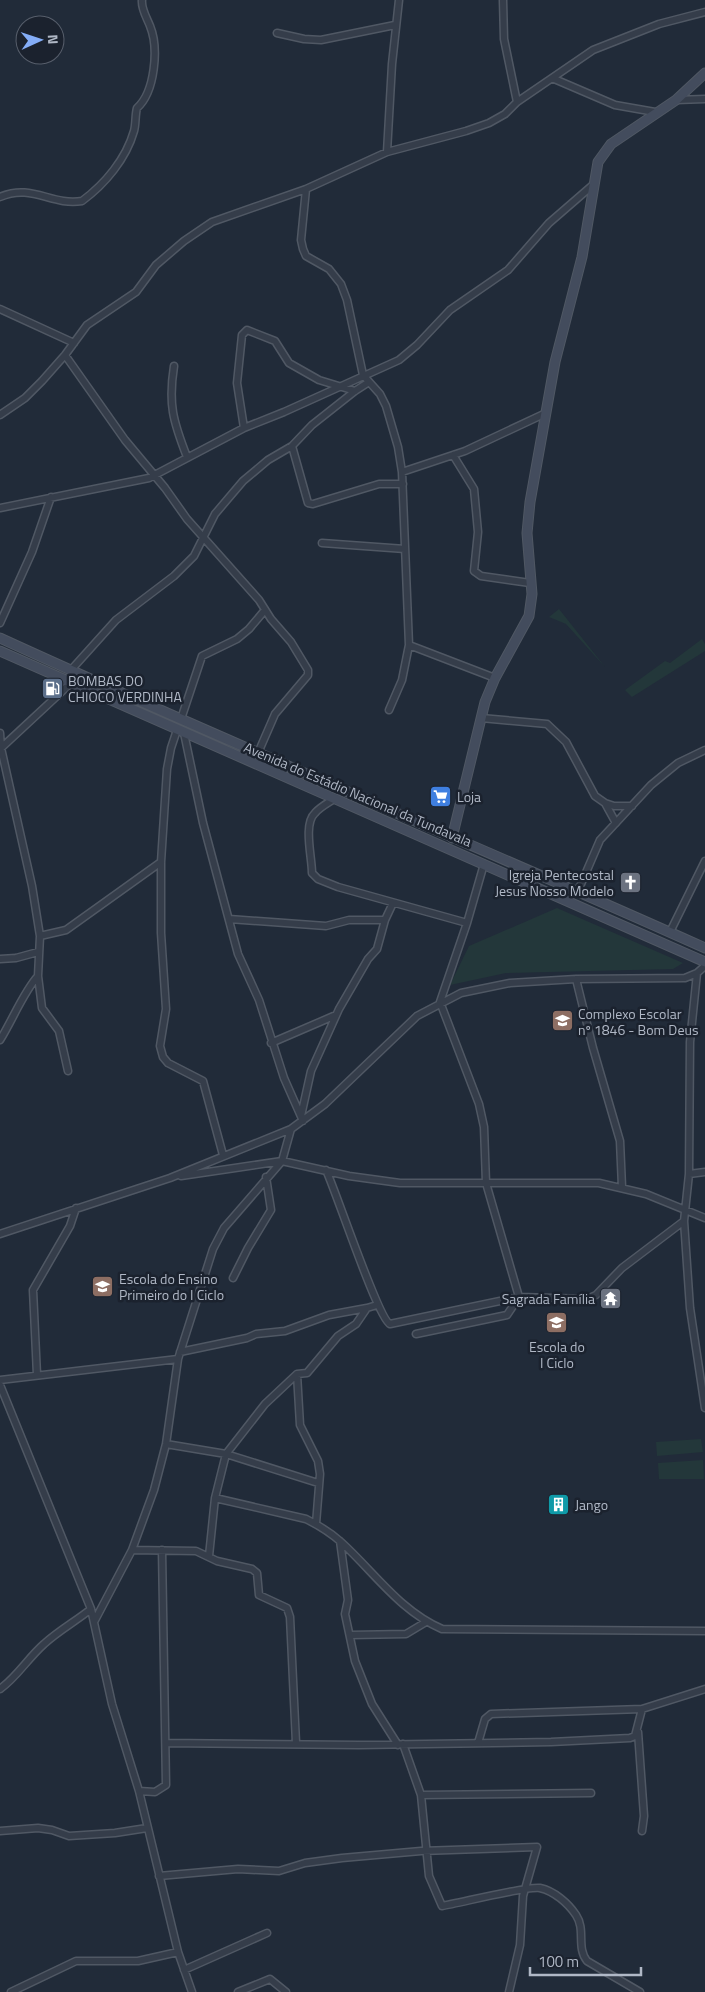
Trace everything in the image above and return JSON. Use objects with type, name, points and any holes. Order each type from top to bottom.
[{"type":"street","points":[[0,197],[24,192],[38,192],[50,198],[63,201],[82,201],[109,177],[120,162],[134,131],[137,108],[145,101],[152,85],[153,40],[142,0]]},
{"type":"street","points":[[387,152],[395,26],[399,0]]},
{"type":"street","points":[[503,0],[504,39],[517,102]]},
{"type":"street","points":[[0,414],[25,398],[65,355],[87,325],[136,292],[156,265],[184,241],[212,222],[306,189],[387,152],[490,123],[505,114],[517,102],[593,50],[659,24],[705,12]]},
{"type":"street","points":[[277,33],[304,40],[321,40],[395,26]]},
{"type":"street","points":[[452,838],[481,718],[495,678],[529,616],[528,533],[530,502],[555,362],[582,257],[598,162],[604,152],[655,112],[676,100],[705,73]]},
{"type":"street","points":[[552,78],[615,105],[655,112]]},
{"type":"street","points":[[676,100],[705,99]]},
{"type":"street","points":[[0,508],[154,476],[244,428],[399,360],[450,310],[508,270],[549,223],[594,184]]},
{"type":"street","points":[[306,189],[301,240],[302,249],[306,256],[329,269],[341,284],[347,300],[350,323],[363,375],[380,394],[386,406],[398,447],[402,472],[409,646],[402,680],[389,710]]},
{"type":"street","points":[[0,309],[74,343]]},
{"type":"street","points":[[244,428],[237,383],[242,335],[247,330],[275,341],[289,362],[319,380],[355,391]]},
{"type":"street","points":[[65,355],[114,425],[154,476],[204,538],[259,600],[264,610],[291,642],[309,672],[275,714],[258,753]]},
{"type":"street","points":[[174,366],[171,410],[187,457]]},
{"type":"street","points":[[71,670],[116,620],[174,576],[194,556],[215,514],[243,481],[268,460],[292,446],[312,425],[369,382]]},
{"type":"street","points":[[402,472],[453,455],[546,414]]},
{"type":"street","points":[[292,446],[308,503],[313,504],[379,484],[403,484]]},
{"type":"street","points":[[453,455],[472,483],[476,504],[478,548],[474,571],[481,576],[530,583]]},
{"type":"street","points":[[0,623],[32,552],[51,497]]},
{"type":"street","points":[[322,543],[405,549]]},
{"type":"street","points":[[181,719],[202,656],[237,639],[249,629],[264,610]]},
{"type":"street","name":"Avenida do Estádio Nacional da Tundavala","points":[[0,638],[705,948]]},
{"type":"street","points":[[409,646],[495,678]]},
{"type":"street","name":"Avenida do Estádio Nacional da Tundavala","points":[[0,651],[71,684],[705,962]]},
{"type":"street","points":[[0,748],[71,684]]},
{"type":"street","points":[[481,718],[547,724],[566,742],[595,796],[605,803],[619,807],[632,806]]},
{"type":"street","points":[[181,731],[171,748],[167,769],[161,862],[161,933],[166,1009],[160,1046],[163,1057],[168,1063],[203,1081],[223,1155]]},
{"type":"street","points":[[181,731],[238,954],[259,1000],[271,1043],[302,1119]]},
{"type":"street","points":[[0,733],[0,748],[32,886],[40,936],[38,976],[42,1008],[59,1031],[68,1071]]},
{"type":"street","points":[[578,891],[595,849],[632,806],[651,785],[678,763],[705,750]]},
{"type":"street","points":[[334,799],[314,813],[310,820],[308,833],[312,851],[312,873],[318,879],[338,887],[467,923]]},
{"type":"street","points":[[605,803],[616,824]]},
{"type":"street","points":[[670,932],[705,861]]},
{"type":"street","points":[[40,936],[66,930],[161,862]]},
{"type":"street","points":[[416,1334],[507,1315],[512,1312],[519,1297],[486,1183],[484,1127],[479,1104],[440,1002],[467,923],[484,864]]},
{"type":"street","points":[[302,1119],[311,1071],[336,1015],[368,959],[377,949],[384,920],[394,903]]},
{"type":"street","points":[[229,919],[326,926],[349,920],[384,920]]},
{"type":"street","points":[[0,959],[16,958],[38,952]]},
{"type":"street","points":[[0,1234],[170,1178],[291,1129],[302,1119],[325,1104],[417,1016],[461,992],[486,986],[576,979],[685,978],[696,974],[705,966]]},
{"type":"street","points":[[696,974],[690,1042],[689,1174],[684,1221],[690,1308],[705,1408]]},
{"type":"street","points":[[0,1040],[30,984],[38,976]]},
{"type":"street","points":[[576,979],[593,1048],[620,1141],[622,1187]]},
{"type":"street","points":[[271,1043],[336,1015]]},
{"type":"street","points":[[94,1622],[132,1550],[145,1520],[166,1444],[179,1355],[214,1249],[224,1228],[266,1177],[282,1161],[291,1129]]},
{"type":"street","points":[[170,1178],[282,1161],[349,1176],[400,1183],[599,1183],[622,1187],[686,1209],[705,1218]]},
{"type":"street","points":[[326,1170],[377,1305],[387,1323],[390,1324],[519,1297],[587,1298],[596,1295],[622,1268],[684,1221]]},
{"type":"street","points":[[689,1174],[705,1172]]},
{"type":"street","points":[[233,1278],[248,1248],[271,1210],[266,1177]]},
{"type":"street","points":[[38,1376],[33,1290],[70,1226],[76,1208]]},
{"type":"street","points":[[0,1380],[179,1355],[256,1334],[285,1331],[329,1315],[377,1305]]},
{"type":"street","points":[[209,1556],[215,1498],[226,1454],[265,1404],[297,1374],[307,1374],[338,1336],[356,1324],[367,1308]]},
{"type":"street","points":[[297,1374],[300,1425],[318,1461],[320,1474],[316,1524]]},
{"type":"street","points":[[0,1385],[3,1401],[91,1609],[112,1704],[139,1791],[178,1952],[192,1992]]},
{"type":"street","points":[[166,1444],[226,1454],[318,1483]]},
{"type":"street","points":[[215,1498],[306,1519],[316,1524],[340,1541],[400,1602],[426,1622],[442,1629],[705,1631]]},
{"type":"street","points":[[340,1541],[348,1600],[345,1614],[355,1661],[366,1692],[401,1744],[421,1796],[429,1876],[442,1906],[539,1888],[562,1899],[577,1916],[583,1933],[582,1955],[587,1961],[640,1992]]},
{"type":"street","points":[[132,1550],[196,1551],[217,1561],[252,1570],[257,1573],[259,1595],[287,1608],[291,1633],[296,1743]]},
{"type":"street","points":[[139,1791],[155,1792],[166,1785],[162,1550]]},
{"type":"street","points":[[0,1689],[12,1680],[45,1643],[91,1609]]},
{"type":"street","points":[[351,1635],[406,1634],[426,1622]]},
{"type":"street","points":[[478,1743],[485,1719],[491,1714],[642,1709],[705,1690]]},
{"type":"street","points":[[642,1709],[638,1730],[644,1816],[642,1831]]},
{"type":"street","points":[[166,1743],[243,1745],[296,1743],[478,1743],[630,1738],[635,1736],[638,1730]]},
{"type":"street","points":[[421,1796],[591,1792]]},
{"type":"street","points":[[0,1831],[38,1828],[52,1830],[69,1836],[115,1833],[148,1828]]},
{"type":"street","points":[[159,1876],[238,1869],[279,1871],[305,1864],[342,1858],[426,1850],[537,1847],[524,1890],[521,1909],[520,1945],[509,1992]]},
{"type":"street","points":[[184,1970],[266,1933]]},
{"type":"street","points":[[11,1992],[76,1961],[131,1962],[178,1952]]},
{"type":"street","points":[[238,1992],[270,1979],[286,1992]]},
{"type":"green space","points":[[559,609],[605,667],[566,624],[549,617]]},
{"type":"green space","points":[[702,639],[705,644],[705,651],[632,697],[625,690],[665,661],[670,663]]},
{"type":"green space","points":[[557,908],[683,963],[673,969],[506,973],[450,985],[469,946]]},
{"type":"green space","points":[[701,1439],[703,1452],[657,1456],[656,1442]]},
{"type":"green space","points":[[703,1460],[704,1479],[659,1479],[658,1463]]},
{"type":"place","name":"BOMBAS DO CHIOCO VERDINHA","points":[[52,688]]},
{"type":"place","name":"Loja","points":[[441,796]]},
{"type":"place","name":"Igreja Pentecostal Jesus Nosso Modelo","points":[[630,882]]},
{"type":"place","name":"Complexo Escolar nº 1846 - Bom Deus","points":[[562,1021]]},
{"type":"place","name":"Escola do Ensino Primeiro do I Ciclo","points":[[103,1286]]},
{"type":"place","name":"Sagrada Família","points":[[611,1298]]},
{"type":"place","name":"Escola do I Ciclo","points":[[557,1323]]},
{"type":"place","name":"Jango","points":[[559,1504]]}]
